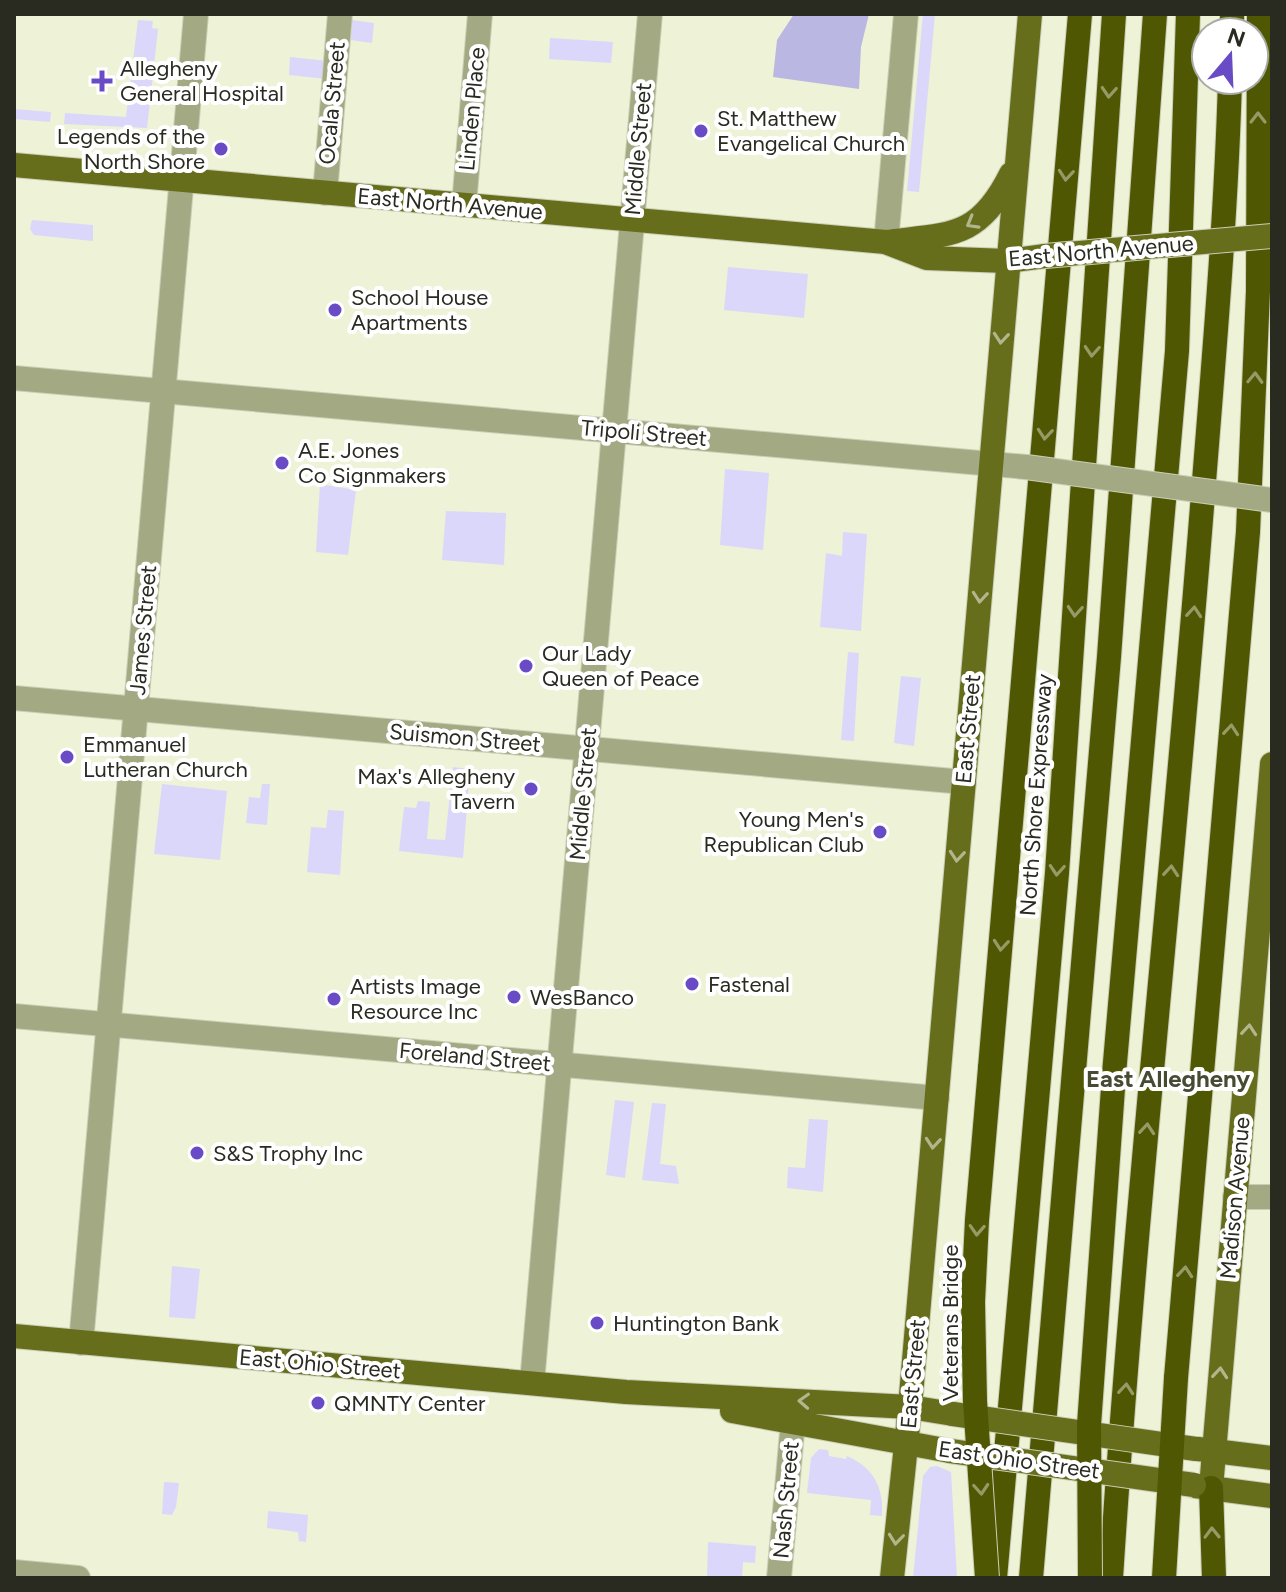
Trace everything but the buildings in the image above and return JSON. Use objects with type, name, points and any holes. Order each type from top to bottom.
[{"type":"highway","name":"Veterans Bridge","points":[[987,1578],[975,1401],[973,1302],[977,1220],[1080,14]]},
{"type":"highway","name":"North Shore Expressway","points":[[995,1578],[1057,873],[1114,14]]},
{"type":"highway","points":[[1031,1578],[1109,657],[1155,14]]},
{"type":"highway","points":[[1090,1578],[1089,1425],[1114,1074],[1177,351],[1188,14]]},
{"type":"highway","points":[[1164,1578],[1200,1083],[1248,532],[1258,291],[1259,14]]},
{"type":"highway","points":[[1111,1578],[1144,1158],[1189,679],[1227,179],[1230,96]]},
{"type":"highway","points":[[1203,1487],[1214,1578]]},
{"type":"main road","name":"East Street","points":[[892,1578],[907,1444],[1030,14]]},
{"type":"main road","name":"East North Avenue","points":[[14,165],[886,242],[958,231],[976,222],[988,213],[1000,197],[1017,161]]},
{"type":"main road","name":"East North Avenue","points":[[886,242],[927,258],[1007,261],[1272,236]]},
{"type":"main road","name":"Madison Avenue","points":[[1203,1487],[1235,1197],[1262,991],[1272,764]]},
{"type":"main road","name":"East Ohio Street","points":[[14,1336],[626,1392],[910,1407],[1272,1458]]},
{"type":"main road","name":"East Ohio Street","points":[[626,1392],[950,1451],[1272,1496]]},
{"type":"street","name":"James Street","points":[[81,1343],[196,14]]},
{"type":"street","name":"Ocala Street","points":[[325,193],[340,14]]},
{"type":"street","name":"Linden Place","points":[[464,205],[480,14]]},
{"type":"street","name":"Middle Street","points":[[532,1383],[650,14]]},
{"type":"street","points":[[886,242],[906,14]]},
{"type":"street","name":"Tripoli Street","points":[[14,378],[1026,467],[1272,500]]},
{"type":"street","name":"Suismon Street","points":[[14,698],[964,782]]},
{"type":"street","name":"Foreland Street","points":[[14,1016],[937,1098]]},
{"type":"street","points":[[1235,1197],[1272,1197]]},
{"type":"street","name":"Nash Street","points":[[779,1578],[793,1421]]},
{"type":"street","points":[[14,1572],[78,1578]]},
{"type":"shaded area","points":[[794,14],[869,14],[861,47],[859,89],[773,77],[777,40]]},
{"type":"shaded area","points":[[923,14],[935,14],[919,192],[907,191]]},
{"type":"shaded area","points":[[138,20],[153,21],[152,28],[158,29],[147,128],[64,124],[65,113],[126,117]]},
{"type":"shaded area","points":[[352,20],[374,23],[372,43],[351,40]]},
{"type":"shaded area","points":[[550,38],[613,42],[611,63],[549,59]]},
{"type":"shaded area","points":[[290,57],[328,61],[327,79],[289,75]]},
{"type":"shaded area","points":[[14,109],[51,112],[50,122],[14,119]]},
{"type":"shaded area","points":[[32,220],[93,225],[93,241],[34,235],[30,229]]},
{"type":"shaded area","points":[[728,267],[808,274],[804,318],[724,310]]},
{"type":"shaded area","points":[[725,469],[769,473],[763,550],[720,545]]},
{"type":"shaded area","points":[[320,484],[356,490],[348,555],[316,552]]},
{"type":"shaded area","points":[[446,511],[506,513],[504,565],[442,560]]},
{"type":"shaded area","points":[[843,532],[867,534],[861,631],[820,627],[826,553],[842,556]]},
{"type":"shaded area","points":[[848,652],[859,653],[854,741],[841,740]]},
{"type":"shaded area","points":[[901,676],[921,678],[914,746],[894,743]]},
{"type":"shaded area","points":[[453,767],[470,769],[463,858],[399,851],[404,807],[416,808],[418,801],[430,802],[427,839],[445,840]]},
{"type":"shaded area","points":[[162,784],[227,791],[220,860],[154,854]]},
{"type":"shaded area","points":[[262,784],[270,784],[267,825],[246,823],[249,797],[260,798]]},
{"type":"shaded area","points":[[328,810],[344,811],[340,875],[307,872],[311,827],[326,828]]},
{"type":"shaded area","points":[[615,1100],[634,1102],[625,1178],[606,1175]]},
{"type":"shaded area","points":[[652,1103],[666,1104],[660,1164],[676,1166],[679,1184],[642,1180]]},
{"type":"shaded area","points":[[809,1119],[828,1120],[823,1192],[787,1188],[788,1167],[805,1168]]},
{"type":"shaded area","points":[[172,1266],[200,1269],[195,1319],[169,1317]]},
{"type":"shaded area","points":[[819,1449],[828,1450],[829,1456],[846,1459],[847,1456],[864,1466],[879,1488],[882,1516],[870,1515],[871,1500],[807,1493],[811,1458]]},
{"type":"shaded area","points":[[937,1466],[951,1472],[957,1578],[913,1578],[923,1476],[930,1467]]},
{"type":"shaded area","points":[[164,1482],[179,1483],[172,1515],[162,1514]]},
{"type":"shaded area","points":[[268,1511],[308,1515],[306,1542],[299,1541],[298,1532],[267,1528]]},
{"type":"shaded area","points":[[708,1542],[756,1546],[755,1563],[743,1562],[742,1578],[707,1578]]},
{"type":"place","name":"Allegheny General Hospital","points":[[102,81]]},
{"type":"place","name":"St. Matthew Evangelical Church","points":[[701,131]]},
{"type":"place","name":"Legends of the North Shore","points":[[221,149]]},
{"type":"place","name":"School House Apartments","points":[[335,310]]},
{"type":"place","name":"A.E. Jones Co Signmakers","points":[[282,463]]},
{"type":"place","name":"Our Lady Queen of Peace","points":[[526,666]]},
{"type":"place","name":"Emmanuel Lutheran Church","points":[[67,757]]},
{"type":"place","name":"Max's Allegheny Tavern","points":[[531,789]]},
{"type":"place","name":"Young Men's Republican Club","points":[[880,832]]},
{"type":"place","name":"Fastenal","points":[[692,984]]},
{"type":"place","name":"WesBanco","points":[[514,997]]},
{"type":"place","name":"Artists Image Resource Inc","points":[[334,999]]},
{"type":"place","name":"S&S Trophy Inc","points":[[197,1153]]},
{"type":"place","name":"Huntington Bank","points":[[597,1323]]},
{"type":"place","name":"QMNTY Center","points":[[318,1403]]},
{"type":"district","name":"East Allegheny","points":[[1168,1078]]}]
